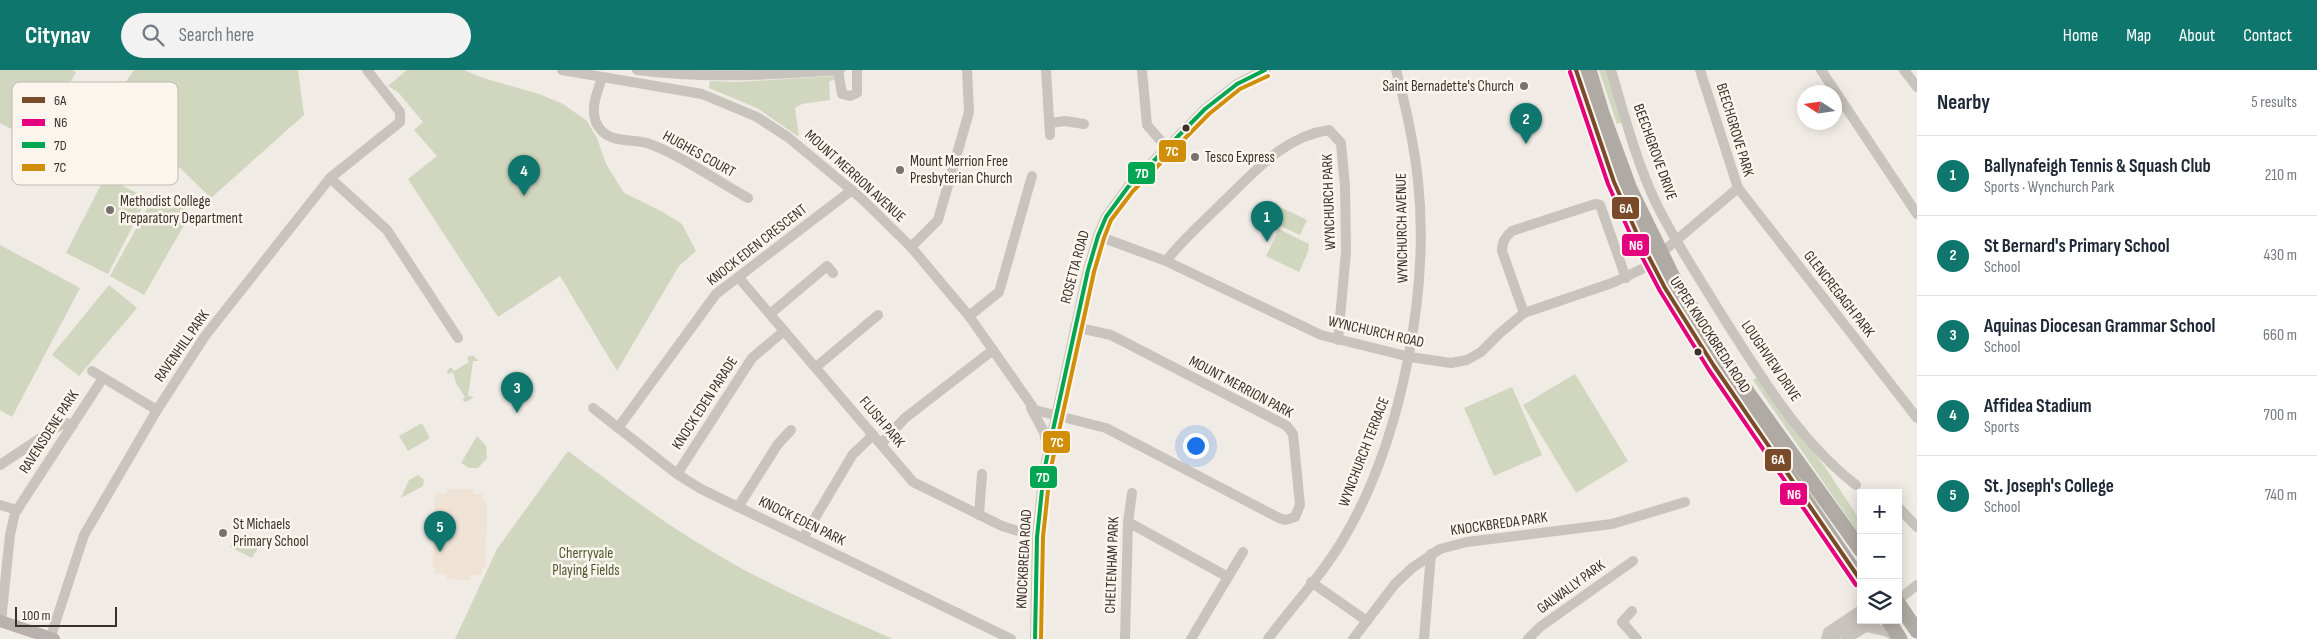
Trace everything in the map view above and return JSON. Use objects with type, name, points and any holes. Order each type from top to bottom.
[{"type":"highway","points":[[1570,70],[1576,90],[1589,112]]},
{"type":"highway","name":"UPPER KNOCKBREDA ROAD","points":[[1576,70],[1614,182],[1651,261],[1682,317],[1860,579]]},
{"type":"highway","name":"UPPER KNOCKBREDA ROAD","points":[[1589,70],[1651,261],[1686,300],[1720,354],[1857,545]]},
{"type":"highway","points":[[1848,534],[1857,549]]},
{"type":"highway","points":[[1902,607],[1917,631]]},
{"type":"highway","points":[[1891,624],[1900,639]]},
{"type":"highway","points":[[1899,624],[1907,639]]},
{"type":"main road","points":[[1,621],[51,639]]},
{"type":"street","name":"RAVENHILL PARK","points":[[51,639],[84,535],[157,410],[205,336],[330,178],[397,125],[401,116],[367,70]]},
{"type":"street","name":"MOUNT MERRION AVENUE","points":[[562,70],[702,94],[738,108],[775,127],[852,190],[911,248],[969,316],[1030,405],[1044,432],[1048,450]]},
{"type":"street","points":[[637,70],[681,72],[704,76],[726,73],[839,70],[840,90],[842,94],[850,96],[857,93],[858,90],[857,70]]},
{"type":"street","points":[[911,248],[938,220],[967,121],[969,103],[967,70]]},
{"type":"street","points":[[1046,70],[1050,136]]},
{"type":"street","points":[[1142,70],[1147,125],[1167,148]]},
{"type":"street","name":"ROSETTA ROAD","points":[[1048,450],[1088,270],[1098,236],[1116,202],[1217,98],[1247,74],[1265,70]]},
{"type":"street","name":"WYNCHURCH AVENUE","points":[[1396,70],[1408,117],[1418,183],[1418,284],[1410,357]]},
{"type":"street","name":"BEECHGROVE DRIVE","points":[[1611,70],[1633,142],[1655,202],[1677,241]]},
{"type":"street","name":"BEECHGROVE PARK","points":[[1651,261],[1738,188],[1700,70]]},
{"type":"street","points":[[1821,70],[1914,201],[1917,214]]},
{"type":"street","points":[[1904,70],[1917,88]]},
{"type":"street","points":[[702,94],[704,76]]},
{"type":"street","name":"HUGHES COURT","points":[[602,78],[594,105],[594,114],[600,129],[605,134],[614,138],[639,141],[657,147],[748,198]]},
{"type":"street","points":[[1050,123],[1065,121],[1084,124]]},
{"type":"street","name":"WYNCHURCH PARK","points":[[1166,261],[1203,222],[1275,154],[1307,135],[1330,130],[1341,143],[1345,186],[1346,252],[1338,340]]},
{"type":"street","points":[[969,316],[999,292],[1032,176]]},
{"type":"street","points":[[330,178],[387,230],[458,338]]},
{"type":"street","name":"GLENCREGAGH PARK","points":[[1738,188],[1917,418]]},
{"type":"street","name":"KNOCK EDEN CRESCENT","points":[[618,428],[710,301],[852,190]]},
{"type":"street","points":[[1524,313],[1502,252],[1502,244],[1506,236],[1512,231],[1595,204],[1600,205],[1626,278]]},
{"type":"street","name":"WYNCHURCH ROAD","points":[[1098,236],[1166,261],[1295,324],[1338,340],[1410,357],[1451,363],[1467,360],[1481,352],[1524,313],[1626,278],[1651,261]]},
{"type":"street","name":"LOUGHVIEW DRIVE","points":[[1677,241],[1758,373],[1814,445],[1856,486]]},
{"type":"street","points":[[770,314],[827,266],[833,273]]},
{"type":"street","name":"FLUSH PARK","points":[[739,278],[913,482],[919,487],[979,515],[1038,538]]},
{"type":"street","points":[[816,367],[878,315]]},
{"type":"street","name":"MOUNT MERRION PARK","points":[[1056,415],[1106,428],[1279,518],[1291,519],[1299,512],[1300,505],[1293,440],[1291,430],[1287,426],[1112,335],[1075,327]]},
{"type":"street","name":"KNOCK EDEN PARADE","points":[[677,474],[752,358],[784,331]]},
{"type":"street","points":[[881,444],[905,418],[993,350]]},
{"type":"street","name":"WYNCHURCH TERRACE","points":[[1268,639],[1350,528],[1378,462],[1402,390],[1410,357]]},
{"type":"street","points":[[92,371],[157,410]]},
{"type":"street","name":"RAVENSDENE PARK","points":[[1,621],[10,535],[17,510],[103,378]]},
{"type":"street","points":[[1030,405],[1040,412],[1056,415]]},
{"type":"street","name":"KNOCK EDEN PARK","points":[[593,408],[677,474],[701,489],[1011,639]]},
{"type":"street","points":[[0,465],[60,425],[66,423],[72,425]]},
{"type":"street","points":[[738,508],[778,444],[791,430]]},
{"type":"street","points":[[803,538],[853,454],[873,435]]},
{"type":"street","name":"KNOCKBREDA ROAD","points":[[1036,639],[1038,538],[1048,450]]},
{"type":"street","points":[[979,515],[982,474]]},
{"type":"street","name":"CHELTENHAM PARK","points":[[1124,639],[1128,522],[1132,493]]},
{"type":"street","name":"KNOCKBREDA PARK","points":[[1353,639],[1395,584],[1431,554],[1451,545],[1612,524],[1685,502]]},
{"type":"street","points":[[0,505],[17,510]]},
{"type":"street","points":[[1902,512],[1917,527]]},
{"type":"street","points":[[1128,522],[1228,577]]},
{"type":"street","points":[[1191,639],[1243,552]]},
{"type":"street","points":[[1424,639],[1431,554]]},
{"type":"street","name":"GALWALLY PARK","points":[[1528,639],[1540,627],[1633,561]]},
{"type":"street","points":[[1311,582],[1367,621]]},
{"type":"street","points":[[1902,588],[1915,587]]},
{"type":"street","points":[[1902,598],[1915,587]]},
{"type":"street","points":[[1632,611],[1622,622],[1637,639]]},
{"type":"street","points":[[1857,613],[1828,632],[1828,639],[1864,624],[1885,631],[1900,639]]},
{"type":"street","points":[[1846,639],[1864,624]]},
{"type":"green space","points":[[0,70],[72,70],[76,72],[71,82],[12,82],[12,129],[0,123]]},
{"type":"green space","points":[[134,70],[298,70],[304,115],[211,198],[178,166],[178,82],[126,82]]},
{"type":"green space","points":[[407,70],[464,70],[480,77],[539,94],[563,104],[587,121],[597,138],[606,164],[624,193],[661,211],[682,224],[696,251],[679,266],[617,371],[560,276],[498,317],[408,179],[437,156],[414,130],[423,122],[398,92],[388,86]]},
{"type":"green space","points":[[1599,70],[1607,70],[1623,122],[1617,124]]},
{"type":"green space","points":[[835,76],[835,80],[829,81],[830,100],[802,104],[795,108],[799,137],[757,108],[709,88],[710,81],[736,82]]},
{"type":"green space","points":[[101,185],[121,185],[147,198],[108,274],[66,253]]},
{"type":"green space","points":[[156,193],[191,213],[144,295],[110,276]]},
{"type":"green space","points":[[1276,205],[1307,220],[1300,235],[1263,218]]},
{"type":"green space","points":[[1279,229],[1309,244],[1308,252],[1299,272],[1266,256]]},
{"type":"green space","points":[[0,245],[80,288],[12,417],[0,410]]},
{"type":"green space","points":[[109,285],[137,308],[79,376],[52,355]]},
{"type":"green space","points":[[474,356],[478,361],[473,361],[468,396],[474,397],[466,402],[462,400],[465,397],[456,383],[453,372],[448,374],[447,371],[451,367],[454,371],[469,362],[467,358]]},
{"type":"green space","points":[[1575,374],[1628,461],[1576,493],[1523,405]]},
{"type":"green space","points":[[1758,377],[1827,470],[1857,517],[1857,531],[1753,380]]},
{"type":"green space","points":[[1512,387],[1542,455],[1494,476],[1464,408]]},
{"type":"green space","points":[[422,423],[430,438],[408,451],[399,436]]},
{"type":"green space","points":[[477,436],[486,446],[487,458],[478,468],[469,468],[461,463]]},
{"type":"green space","name":"Cherryvale Playing Fields","points":[[568,451],[654,514],[730,562],[799,597],[893,639],[455,639],[497,549]]},
{"type":"green space","points":[[418,475],[424,480],[423,486],[401,498],[409,480]]},
{"type":"green space","points":[[236,536],[258,548],[252,558],[230,547]]},
{"type":"shaded area","points":[[447,489],[473,489],[473,494],[483,494],[483,501],[487,502],[486,568],[482,568],[482,575],[471,575],[470,580],[446,579],[446,574],[435,574],[435,566],[432,566],[436,520],[434,500],[436,500],[436,493],[447,493]]},
{"type":"transit line","name":"7D","points":[[1035,639],[1037,537],[1044,471],[1088,270],[1098,236],[1106,217],[1128,187],[1205,109],[1237,84],[1265,70]]},
{"type":"transit line","name":"6A","points":[[1576,70],[1614,182],[1638,236],[1665,288],[1714,366],[1860,579]]},
{"type":"transit line","name":"N6","points":[[1570,72],[1608,184],[1632,238],[1660,291],[1709,370],[1856,585]]},
{"type":"transit line","name":"7C","points":[[1041,639],[1043,537],[1050,472],[1094,272],[1111,220],[1133,191],[1209,114],[1240,89],[1268,76]]},
{"type":"place","name":"Saint Bernadette's Church","points":[[1524,86]]},
{"type":"place","name":"St Bernard's Primary School","points":[[1526,144]]},
{"type":"place","name":"Tesco Express","points":[[1195,157]]},
{"type":"place","name":"Mount Merrion Free Presbyterian Church","points":[[900,170]]},
{"type":"place","name":"Affidea Stadium","points":[[524,196]]},
{"type":"place","name":"Methodist College Preparatory Department","points":[[110,210]]},
{"type":"place","name":"Ballynafeigh Tennis & Squash Club","points":[[1267,242]]},
{"type":"place","name":"Aquinas Diocesan Grammar School","points":[[517,413]]},
{"type":"place","name":"St Michaels Primary School","points":[[223,533]]},
{"type":"place","name":"St. Joseph's College","points":[[440,552]]}]
